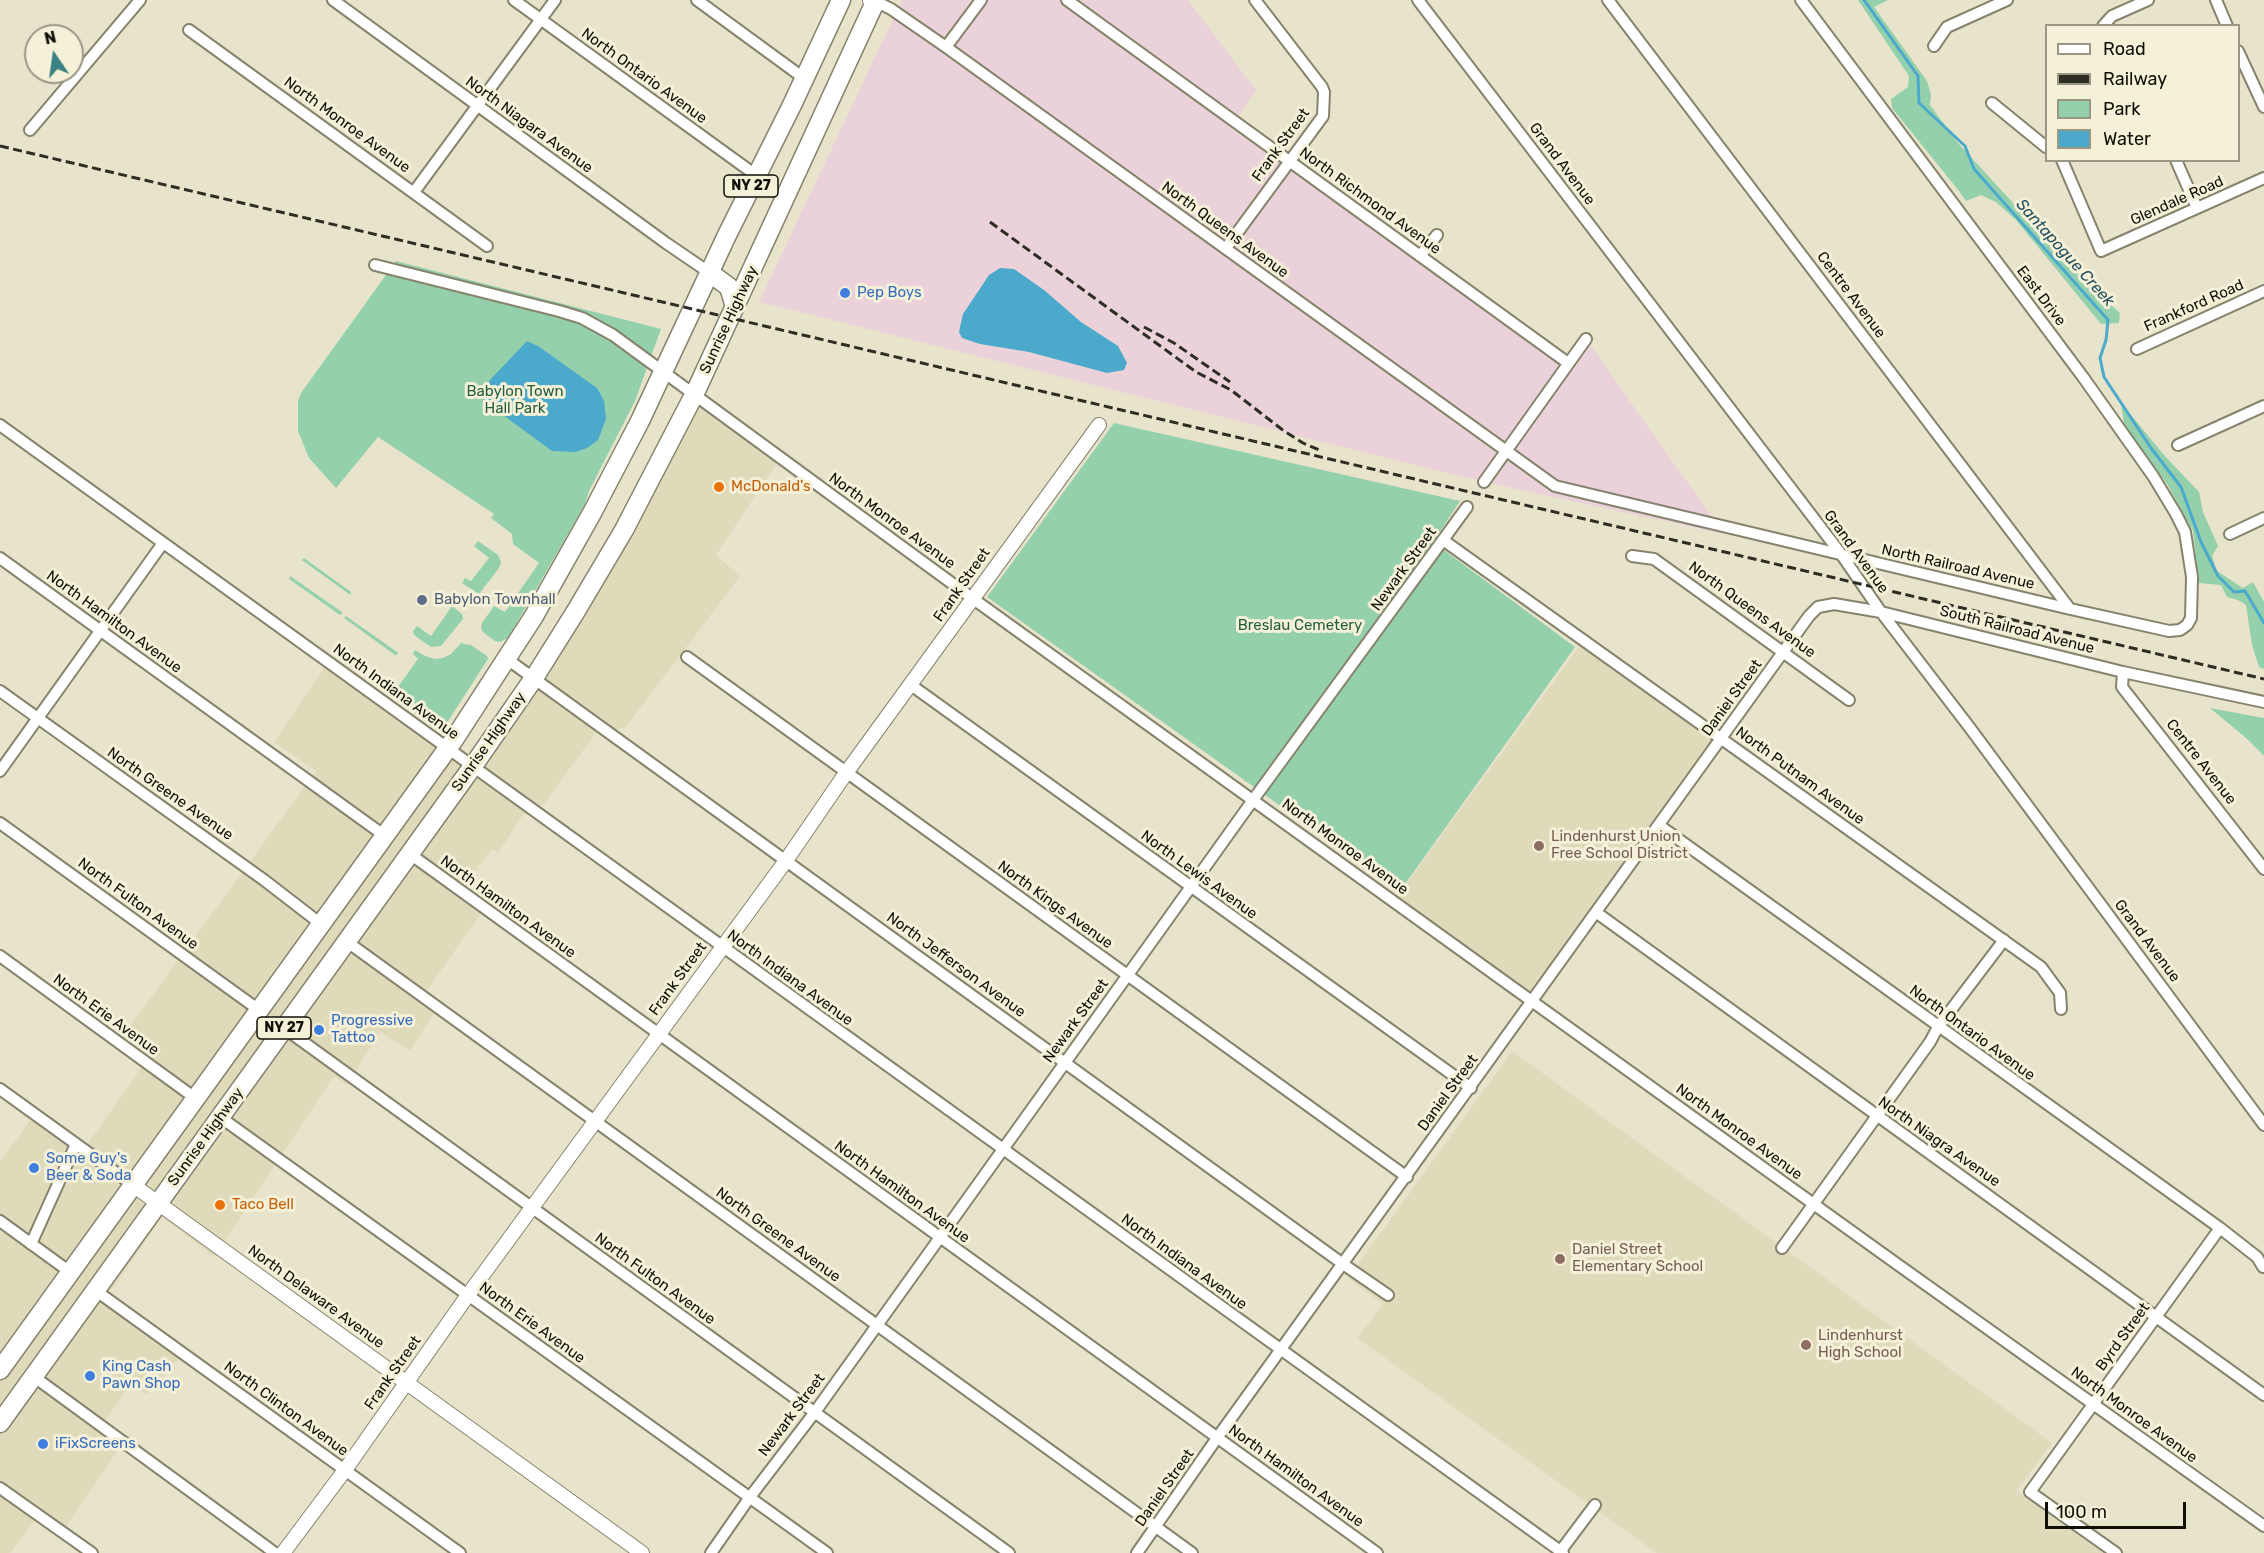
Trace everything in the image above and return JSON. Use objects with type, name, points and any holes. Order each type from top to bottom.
[{"type":"highway","name":"Sunrise Highway","points":[[2,1362],[70,1272],[448,748],[507,658],[581,534],[625,452],[841,0]]},
{"type":"highway","name":"Sunrise Highway","points":[[0,1423],[534,678],[624,530],[694,395],[875,0]]},
{"type":"highway","points":[[710,273],[729,287],[735,307]]},
{"type":"street","points":[[30,130],[140,0]]},
{"type":"street","name":"North Niagara Avenue","points":[[333,0],[710,273]]},
{"type":"street","name":"North Ontario Avenue","points":[[514,0],[757,176]]},
{"type":"street","points":[[414,192],[555,0]]},
{"type":"street","points":[[697,0],[805,79]]},
{"type":"street","name":"North Queens Avenue","points":[[875,0],[946,47],[1555,486]]},
{"type":"street","points":[[946,47],[981,0]]},
{"type":"street","name":"North Richmond Avenue","points":[[1066,0],[1568,363]]},
{"type":"street","name":"Frank Street","points":[[1226,248],[1323,116],[1324,92],[1255,0]]},
{"type":"street","name":"Grand Avenue","points":[[1419,0],[1841,554],[1881,612],[1970,728],[2264,1125]]},
{"type":"street","name":"Centre Avenue","points":[[1608,0],[2070,609]]},
{"type":"street","name":"East Drive","points":[[1801,0],[2083,377],[2153,476],[2176,514],[2186,532],[2192,577],[2191,618],[2187,626],[2180,630]]},
{"type":"street","points":[[1934,46],[1947,27],[2007,0]]},
{"type":"street","points":[[2105,24],[2112,16],[2148,0]]},
{"type":"street","points":[[2216,0],[2226,24]]},
{"type":"street","name":"North Monroe Avenue","points":[[189,30],[487,246]]},
{"type":"street","points":[[2240,55],[2264,107]]},
{"type":"street","points":[[1992,103],[2045,146]]},
{"type":"street","name":"Glendale Road","points":[[2063,162],[2102,251],[2264,178]]},
{"type":"street","points":[[2177,162],[2198,208]]},
{"type":"street","points":[[1420,256],[1437,235]]},
{"type":"street","name":"North Monroe Avenue","points":[[375,265],[572,314],[603,329],[972,598],[2264,1526]]},
{"type":"street","name":"Frankford Road","points":[[2137,349],[2264,291]]},
{"type":"street","points":[[1484,482],[1586,339]]},
{"type":"street","points":[[2178,445],[2264,406]]},
{"type":"street","name":"North Indiana Avenue","points":[[0,425],[1561,1552]]},
{"type":"street","name":"Frank Street","points":[[283,1553],[1099,425]]},
{"type":"street","name":"North Railroad Avenue","points":[[1555,486],[2070,609],[2169,631],[2180,630]]},
{"type":"street","name":"Newark Street","points":[[711,1553],[750,1497],[815,1412],[1253,800],[1467,507]]},
{"type":"street","points":[[2230,534],[2264,518]]},
{"type":"street","name":"North Putnam Avenue","points":[[1443,540],[2041,967],[2060,993],[2061,1009]]},
{"type":"street","points":[[0,771],[163,543]]},
{"type":"street","name":"North Queens Avenue","points":[[1632,556],[1654,559],[1785,651],[1850,700]]},
{"type":"street","name":"North Hamilton Avenue","points":[[0,558],[384,836]]},
{"type":"street","name":"South Railroad Avenue","points":[[1785,651],[1809,616],[1823,605],[1840,604],[1881,612],[2123,672],[2264,702]]},
{"type":"street","name":"Daniel Street","points":[[1137,1553],[1342,1264],[1785,651]]},
{"type":"street","name":"North Kings Avenue","points":[[687,657],[1407,1177]]},
{"type":"street","name":"North Jefferson Avenue","points":[[507,658],[785,862],[1388,1295]]},
{"type":"street","name":"Centre Avenue","points":[[2123,672],[2122,687],[2264,869]]},
{"type":"street","name":"North Lewis Avenue","points":[[911,685],[1471,1088]]},
{"type":"street","name":"North Greene Avenue","points":[[0,691],[264,880],[321,924]]},
{"type":"street","name":"North Fulton Avenue","points":[[0,823],[259,1010]]},
{"type":"street","name":"North Ontario Avenue","points":[[1659,826],[2220,1228],[2257,1257],[2263,1267]]},
{"type":"street","name":"North Hamilton Avenue","points":[[410,854],[1377,1553]]},
{"type":"street","name":"North Niagra Avenue","points":[[1597,913],[2264,1395]]},
{"type":"street","points":[[1782,1248],[1930,1042],[1938,1027],[2004,940]]},
{"type":"street","name":"North Greene Avenue","points":[[346,941],[1192,1553]]},
{"type":"street","name":"North Erie Avenue","points":[[0,956],[195,1098]]},
{"type":"street","name":"North Fulton Avenue","points":[[284,1028],[1009,1553]]},
{"type":"street","name":"North Delaware Avenue","points":[[0,1089],[642,1553]]},
{"type":"street","name":"North Erie Avenue","points":[[220,1117],[827,1553]]},
{"type":"street","points":[[31,1244],[76,1144]]},
{"type":"street","points":[[0,1221],[70,1272]]},
{"type":"street","name":"Byrd Street","points":[[2116,1553],[2030,1492],[2220,1228]]},
{"type":"street","name":"North Clinton Avenue","points":[[95,1290],[460,1553]]},
{"type":"street","points":[[33,1376],[275,1553]]},
{"type":"street","points":[[0,1488],[92,1553]]},
{"type":"street","points":[[1561,1552],[1595,1506]]},
{"type":"shaded area","points":[[902,0],[1188,0],[1256,90],[1231,128],[1569,371],[1586,339],[1724,534],[1484,482],[759,302]]},
{"type":"shaded area","points":[[694,395],[780,458],[716,555],[740,576],[626,727],[595,734],[543,805],[523,815],[498,853],[492,849],[465,884],[489,902],[427,990],[441,1002],[410,1051],[380,1032],[347,1085],[334,1076],[214,1257],[162,1217],[109,1294],[186,1350],[147,1394],[130,1385],[103,1423],[126,1438],[66,1526],[42,1511],[10,1553],[0,1553],[0,1161],[38,1110],[86,1146],[151,1054],[125,1033],[316,771],[274,742],[328,662],[473,766]]},
{"type":"shaded area","name":"Lindenhurst Union Free School District","points":[[1583,641],[1721,739],[1533,1000],[1394,901]]},
{"type":"shaded area","points":[[1512,1051],[2052,1443],[2016,1491],[2103,1553],[1657,1553],[1357,1338],[1383,1304],[1348,1278]]},
{"type":"green space","points":[[1858,0],[1888,0],[1874,7],[1927,81],[1931,94],[1930,105],[1958,143],[2090,287],[2120,313],[2119,323],[2101,324],[2016,220],[1996,202],[1981,195],[1966,201],[1892,108],[1891,99],[1908,87],[1909,76]]},
{"type":"green space","name":"Babylon Town Hall Park","points":[[396,261],[661,329],[635,401],[589,491],[585,504],[508,638],[500,642],[484,633],[481,629],[482,623],[494,606],[505,612],[539,563],[513,544],[512,534],[491,518],[494,514],[378,437],[336,488],[309,458],[298,431],[298,401],[301,393]]},
{"type":"green space","points":[[2121,403],[2164,455],[2199,492],[2203,512],[2218,546],[2212,556],[2217,571],[2243,588],[2253,582],[2264,602],[2264,669],[2259,667],[2252,645],[2246,605],[2227,597],[2221,585],[2199,583],[2193,531],[2167,484],[2124,424]]},
{"type":"green space","name":"Breslau Cemetery","points":[[1114,423],[1460,501],[1433,542],[1575,647],[1400,891],[987,597]]},
{"type":"green space","points":[[478,541],[498,555],[501,562],[479,594],[462,583],[465,578],[471,581],[489,558],[474,546]]},
{"type":"green space","points":[[304,558],[351,592],[351,594],[302,560]]},
{"type":"green space","points":[[290,576],[342,614],[340,615],[289,579]]},
{"type":"green space","points":[[452,606],[462,614],[463,619],[441,646],[431,647],[414,635],[413,631],[417,626],[431,636]]},
{"type":"green space","points":[[346,616],[398,654],[395,655],[344,618]]},
{"type":"green space","points":[[462,642],[471,645],[488,659],[443,729],[439,730],[387,693],[387,689],[395,691],[418,659],[413,654],[415,650],[435,659],[443,658],[451,654]]},
{"type":"green space","points":[[2210,708],[2264,718],[2264,756],[2246,738]]},
{"type":"water","points":[[1000,268],[1014,269],[1044,290],[1081,322],[1118,346],[1127,363],[1124,370],[1107,373],[1029,352],[980,344],[962,338],[959,332],[963,314],[989,275]]},
{"type":"water","points":[[527,341],[538,346],[597,388],[604,401],[606,419],[598,440],[587,448],[575,452],[552,451],[484,401],[482,396],[490,380]]},
{"type":"waterway","name":"Santapogue Creek","points":[[1864,0],[1918,76],[1919,103],[1965,146],[1974,169],[2108,320],[2106,340],[2100,358],[2104,377],[2151,448],[2181,487],[2201,542],[2218,576],[2234,592],[2245,591],[2264,623]]},
{"type":"railway","points":[[0,146],[2264,679]]},
{"type":"railway","points":[[990,222],[1196,372],[1231,390],[1284,431],[1319,450]]},
{"type":"railway","points":[[1144,327],[1174,343],[1230,382]]},
{"type":"place","name":"Pep Boys","points":[[845,293]]},
{"type":"place","name":"McDonald's","points":[[719,487]]},
{"type":"place","name":"Babylon Townhall","points":[[422,600]]},
{"type":"place","name":"Lindenhurst Union Free School District","points":[[1539,846]]},
{"type":"place","name":"Progressive Tattoo","points":[[319,1030]]},
{"type":"place","name":"Some Guy's Beer & Soda","points":[[34,1168]]},
{"type":"place","name":"Taco Bell","points":[[220,1205]]},
{"type":"place","name":"Daniel Street Elementary School","points":[[1560,1259]]},
{"type":"place","name":"Lindenhurst High School","points":[[1806,1345]]},
{"type":"place","name":"King Cash Pawn Shop","points":[[90,1376]]},
{"type":"place","name":"iFixScreens","points":[[43,1444]]}]
